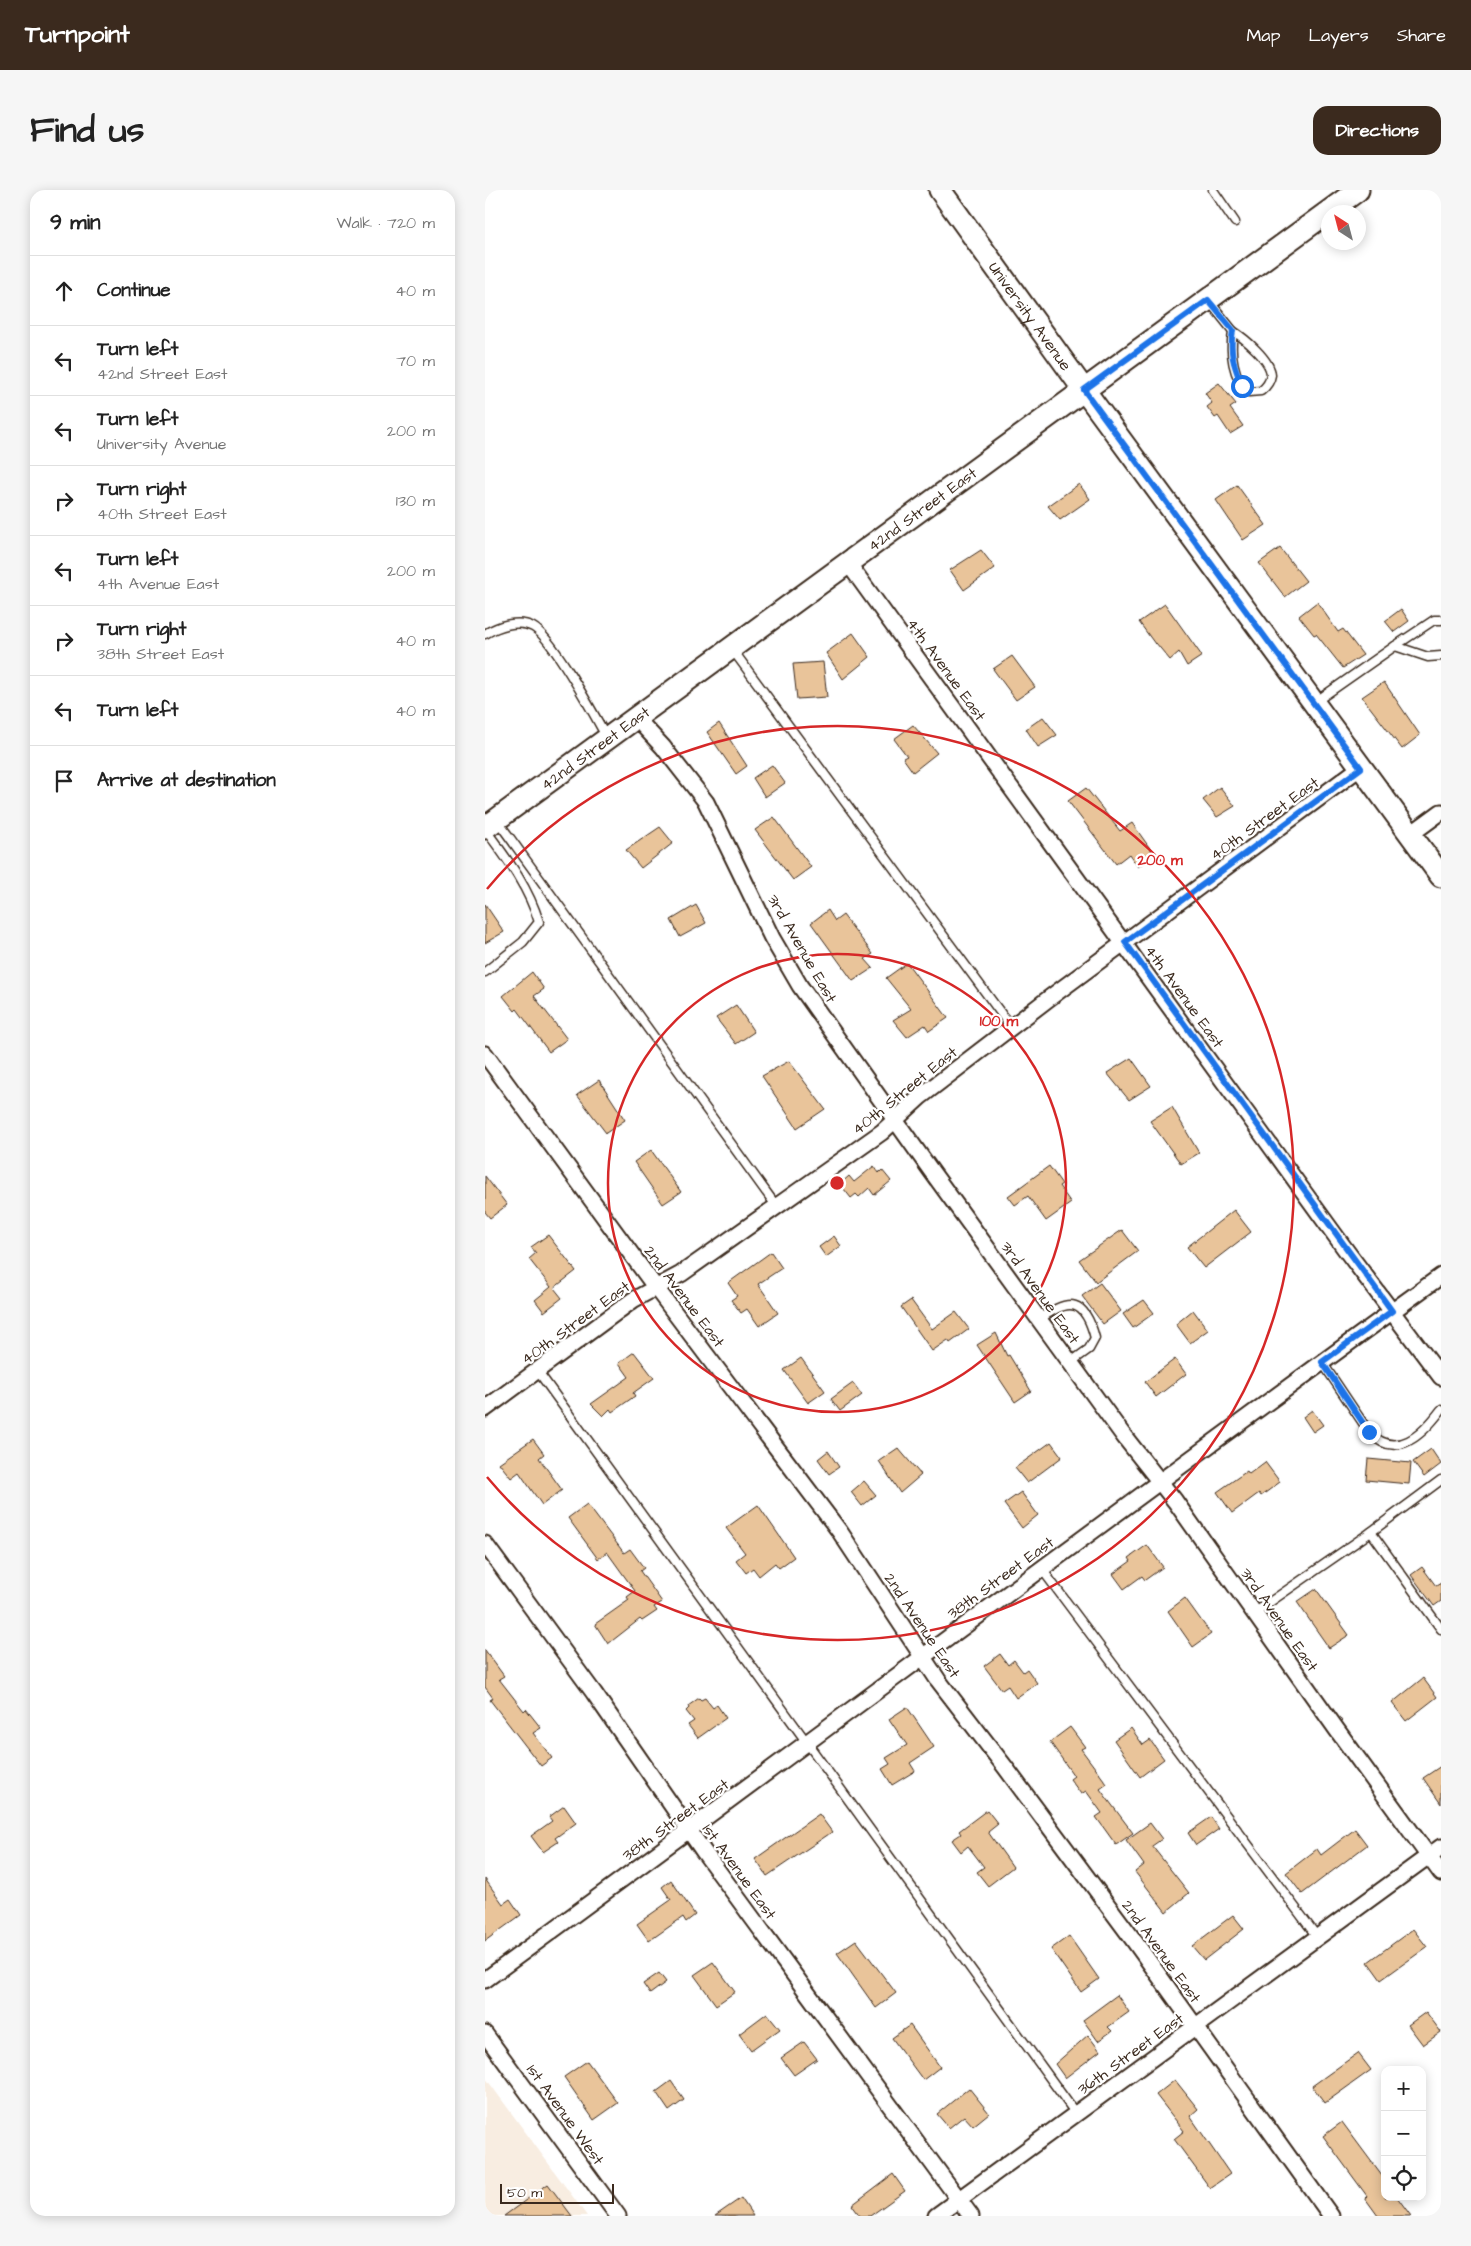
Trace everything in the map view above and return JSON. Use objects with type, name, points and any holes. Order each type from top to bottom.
[{"type":"main road","name":"University Avenue","points":[[941,190],[1084,390],[1441,876]]},
{"type":"main road","name":"42nd Street East","points":[[489,826],[1358,190]]},
{"type":"street","name":"4th Avenue East","points":[[847,563],[1441,1377]]},
{"type":"street","name":"3rd Avenue East","points":[[636,718],[663,747],[706,802],[773,938],[800,986],[1039,1320],[1254,1612],[1435,1852],[1441,1873]]},
{"type":"street","name":"40th Street East","points":[[485,1409],[633,1300],[681,1274],[882,1132],[920,1097],[1011,1027],[1361,768]]},
{"type":"street","points":[[1411,834],[1441,812]]},
{"type":"street","name":"2nd Avenue East","points":[[485,1054],[656,1288],[840,1532],[922,1656],[1195,2026],[1331,2216]]},
{"type":"street","name":"38th Street East","points":[[485,1980],[1159,1481],[1441,1276]]},
{"type":"street","name":"1st Avenue East","points":[[485,1544],[594,1693],[689,1830],[971,2216]]},
{"type":"street","name":"36th Street East","points":[[936,2216],[1435,1852]]},
{"type":"street","name":"1st Avenue West","points":[[485,2034],[618,2216]]},
{"type":"lane","points":[[1213,190],[1235,222]]},
{"type":"lane","points":[[1208,300],[1233,330],[1246,339],[1266,363],[1271,374],[1268,384],[1261,391],[1249,392],[1242,386],[1234,366],[1230,347],[1233,330]]},
{"type":"lane","points":[[1315,702],[1434,620],[1441,620]]},
{"type":"lane","points":[[485,634],[499,626],[517,624],[532,626],[553,647],[608,738]]},
{"type":"lane","points":[[1395,646],[1436,658],[1441,656]]},
{"type":"lane","points":[[731,648],[1011,1027]]},
{"type":"lane","points":[[485,972],[523,942],[539,922],[533,904],[516,871],[489,826]]},
{"type":"lane","points":[[489,826],[777,1207]]},
{"type":"lane","points":[[1039,1320],[1056,1307],[1070,1304],[1083,1311],[1091,1321],[1095,1338],[1089,1349],[1071,1362]]},
{"type":"lane","points":[[1322,1362],[1369,1432],[1379,1442],[1395,1446],[1413,1439],[1429,1425],[1441,1410]]},
{"type":"lane","points":[[537,1370],[1076,2114]]},
{"type":"lane","points":[[1254,1612],[1371,1532],[1441,1480]]},
{"type":"lane","points":[[1371,1532],[1441,1629]]},
{"type":"lane","points":[[1041,1568],[1318,1938]]},
{"type":"shaded area","points":[[485,2077],[587,2216],[485,2216]]},
{"type":"building","points":[[1219,383],[1236,404],[1230,408],[1243,426],[1230,434],[1218,416],[1215,418],[1207,407],[1212,403],[1205,393]]},
{"type":"building","points":[[1079,484],[1090,499],[1060,520],[1048,506]]},
{"type":"building","points":[[1237,485],[1266,525],[1243,540],[1216,500]]},
{"type":"building","points":[[1280,548],[1306,581],[1285,597],[1259,563]]},
{"type":"building","points":[[981,550],[995,568],[964,590],[950,570]]},
{"type":"building","points":[[1317,602],[1338,632],[1343,629],[1363,655],[1343,668],[1299,616]]},
{"type":"building","points":[[1165,604],[1202,656],[1187,666],[1179,652],[1170,660],[1155,644],[1139,622]]},
{"type":"building","points":[[1401,609],[1409,621],[1394,632],[1385,621]]},
{"type":"building","points":[[853,633],[870,657],[843,679],[826,653]]},
{"type":"building","points":[[1012,656],[1035,687],[1016,700],[993,669]]},
{"type":"building","points":[[823,662],[827,697],[797,699],[793,664]]},
{"type":"building","points":[[1384,682],[1420,735],[1402,749],[1362,697]]},
{"type":"building","points":[[1043,717],[1057,735],[1038,747],[1026,729]]},
{"type":"building","points":[[719,723],[747,766],[736,774],[707,732]]},
{"type":"building","points":[[913,725],[937,753],[913,772],[903,758],[907,756],[894,739]]},
{"type":"building","points":[[772,765],[785,783],[765,797],[753,778]]},
{"type":"building","points":[[1220,787],[1235,806],[1217,817],[1203,800]]},
{"type":"building","points":[[1086,788],[1120,831],[1132,823],[1154,854],[1138,867],[1129,854],[1116,864],[1068,801]]},
{"type":"building","points":[[774,817],[811,867],[793,880],[755,830]]},
{"type":"building","points":[[660,827],[673,843],[641,868],[626,850]]},
{"type":"building","points":[[485,904],[504,932],[485,943]]},
{"type":"building","points":[[696,905],[706,923],[680,937],[671,920]]},
{"type":"building","points":[[828,910],[835,921],[843,915],[873,954],[865,959],[873,968],[853,981],[811,923]]},
{"type":"building","points":[[907,963],[948,1018],[929,1031],[925,1025],[907,1037],[893,1020],[911,1009],[886,978]]},
{"type":"building","points":[[532,972],[544,989],[534,996],[567,1039],[549,1052],[517,1009],[515,1011],[503,996]]},
{"type":"building","points":[[736,1005],[754,1032],[736,1044],[716,1018]]},
{"type":"building","points":[[1131,1058],[1151,1086],[1129,1100],[1107,1073]]},
{"type":"building","points":[[789,1061],[825,1109],[797,1128],[762,1076]]},
{"type":"building","points":[[599,1080],[625,1120],[606,1133],[577,1095]]},
{"type":"building","points":[[1172,1107],[1199,1153],[1181,1164],[1150,1121]]},
{"type":"building","points":[[651,1150],[681,1192],[663,1204],[634,1162]]},
{"type":"building","points":[[874,1166],[879,1173],[882,1170],[891,1181],[874,1195],[869,1188],[859,1197],[856,1194],[851,1198],[840,1184],[849,1176],[854,1182]]},
{"type":"building","points":[[1049,1166],[1062,1184],[1059,1186],[1071,1203],[1046,1221],[1028,1196],[1015,1205],[1008,1196]]},
{"type":"building","points":[[485,1176],[507,1205],[490,1218],[485,1212]]},
{"type":"building","points":[[1234,1210],[1251,1232],[1204,1268],[1187,1247]]},
{"type":"building","points":[[1122,1230],[1138,1251],[1096,1282],[1079,1260]]},
{"type":"building","points":[[548,1235],[576,1271],[554,1288],[562,1298],[544,1312],[535,1300],[551,1287],[529,1259],[536,1253],[531,1247]]},
{"type":"building","points":[[834,1236],[841,1246],[826,1257],[819,1247]]},
{"type":"building","points":[[771,1252],[782,1268],[758,1284],[778,1313],[759,1326],[747,1309],[741,1313],[731,1300],[737,1296],[728,1283]]},
{"type":"building","points":[[1100,1283],[1121,1311],[1103,1324],[1082,1296]]},
{"type":"building","points":[[911,1300],[932,1329],[956,1312],[969,1329],[950,1343],[948,1340],[932,1351],[901,1307]]},
{"type":"building","points":[[1144,1300],[1154,1313],[1133,1328],[1123,1314]]},
{"type":"building","points":[[1193,1310],[1208,1330],[1190,1343],[1176,1324]]},
{"type":"building","points":[[996,1333],[1007,1356],[1009,1355],[1031,1391],[1015,1402],[977,1345]]},
{"type":"building","points":[[634,1352],[654,1378],[633,1393],[635,1396],[612,1412],[610,1409],[603,1416],[591,1404],[629,1377],[619,1363]]},
{"type":"building","points":[[801,1358],[825,1391],[808,1403],[784,1370]]},
{"type":"building","points":[[1175,1359],[1186,1374],[1156,1397],[1145,1382]]},
{"type":"building","points":[[853,1383],[862,1395],[840,1411],[831,1399]]},
{"type":"building","points":[[1312,1410],[1323,1425],[1313,1432],[1303,1417]]},
{"type":"building","points":[[533,1439],[544,1454],[539,1458],[562,1490],[542,1505],[519,1472],[511,1478],[499,1463]]},
{"type":"building","points":[[1051,1442],[1062,1457],[1027,1483],[1015,1468]]},
{"type":"building","points":[[898,1448],[921,1475],[900,1493],[879,1461]]},
{"type":"building","points":[[1431,1449],[1441,1464],[1424,1477],[1413,1462]]},
{"type":"building","points":[[828,1451],[839,1467],[829,1474],[818,1459]]},
{"type":"building","points":[[1368,1459],[1411,1463],[1409,1484],[1366,1480]]},
{"type":"building","points":[[1265,1462],[1280,1482],[1261,1496],[1259,1493],[1232,1513],[1217,1492],[1247,1471],[1249,1474]]},
{"type":"building","points":[[864,1481],[876,1495],[862,1506],[851,1492]]},
{"type":"building","points":[[1021,1492],[1038,1515],[1022,1528],[1004,1504]]},
{"type":"building","points":[[587,1504],[624,1553],[630,1549],[644,1568],[640,1571],[662,1602],[654,1607],[657,1611],[642,1621],[640,1619],[608,1644],[595,1624],[629,1600],[627,1597],[635,1591],[607,1552],[598,1559],[568,1518]]},
{"type":"building","points":[[758,1505],[794,1557],[779,1568],[775,1563],[759,1576],[753,1568],[746,1573],[736,1560],[745,1553],[726,1528]]},
{"type":"building","points":[[1147,1545],[1163,1567],[1145,1580],[1142,1576],[1124,1589],[1113,1574],[1131,1561],[1129,1558]]},
{"type":"building","points":[[1422,1567],[1436,1586],[1441,1583],[1441,1601],[1434,1606],[1411,1575]]},
{"type":"building","points":[[1316,1589],[1349,1635],[1329,1648],[1297,1602]]},
{"type":"building","points":[[1185,1598],[1211,1634],[1193,1647],[1168,1611]]},
{"type":"building","points":[[485,1650],[504,1676],[499,1679],[524,1711],[526,1709],[541,1728],[533,1733],[552,1758],[541,1766],[490,1700],[493,1698],[485,1687]]},
{"type":"building","points":[[1000,1654],[1008,1665],[1014,1660],[1023,1672],[1027,1669],[1037,1683],[1016,1698],[1008,1686],[1002,1690],[984,1666]]},
{"type":"building","points":[[1423,1678],[1437,1697],[1406,1721],[1392,1703]]},
{"type":"building","points":[[699,1698],[701,1700],[705,1698],[713,1708],[717,1705],[726,1718],[698,1738],[688,1725],[694,1721],[686,1711],[689,1708],[688,1706]]},
{"type":"building","points":[[907,1707],[934,1747],[910,1763],[915,1771],[892,1785],[882,1769],[890,1764],[886,1758],[907,1745],[889,1719]]},
{"type":"building","points":[[1070,1727],[1085,1747],[1081,1749],[1107,1784],[1100,1789],[1133,1833],[1116,1845],[1096,1817],[1102,1813],[1086,1791],[1081,1794],[1070,1779],[1074,1776],[1050,1742]]},
{"type":"building","points":[[1131,1728],[1143,1745],[1150,1740],[1164,1759],[1140,1777],[1114,1740]]},
{"type":"building","points":[[1441,1766],[1441,1804],[1423,1778]]},
{"type":"building","points":[[564,1806],[576,1823],[555,1838],[558,1842],[543,1852],[531,1836],[552,1821],[549,1817]]},
{"type":"building","points":[[987,1810],[998,1824],[988,1832],[1013,1867],[988,1886],[977,1872],[984,1867],[968,1846],[961,1852],[952,1840],[961,1834],[959,1831]]},
{"type":"building","points":[[819,1814],[832,1832],[767,1876],[755,1859]]},
{"type":"building","points":[[1211,1817],[1219,1829],[1196,1845],[1188,1833]]},
{"type":"building","points":[[1150,1823],[1162,1839],[1152,1846],[1189,1893],[1166,1912],[1135,1872],[1144,1865],[1126,1840]]},
{"type":"building","points":[[1355,1829],[1367,1845],[1302,1894],[1286,1873],[1317,1849],[1321,1855]]},
{"type":"building","points":[[485,1879],[503,1904],[510,1899],[521,1915],[485,1941]]},
{"type":"building","points":[[671,1880],[695,1915],[686,1922],[683,1917],[649,1941],[637,1924],[671,1900],[662,1887]]},
{"type":"building","points":[[1233,1915],[1244,1929],[1204,1960],[1192,1946]]},
{"type":"building","points":[[1413,1929],[1427,1947],[1381,1980],[1368,1962]]},
{"type":"building","points":[[1069,1936],[1099,1979],[1081,1992],[1051,1949]]},
{"type":"building","points":[[856,1940],[896,1993],[876,2008],[837,1953]]},
{"type":"building","points":[[713,1962],[735,1992],[716,2005],[694,1975]]},
{"type":"building","points":[[659,1973],[666,1982],[650,1994],[643,1984]]},
{"type":"building","points":[[1117,1995],[1129,2012],[1108,2027],[1112,2031],[1098,2041],[1083,2020]]},
{"type":"building","points":[[1426,2012],[1441,2032],[1423,2045],[1408,2025]]},
{"type":"building","points":[[767,2013],[780,2029],[751,2050],[739,2034]]},
{"type":"building","points":[[910,2025],[940,2067],[923,2080],[892,2038]]},
{"type":"building","points":[[1088,2035],[1100,2051],[1065,2078],[1055,2064]]},
{"type":"building","points":[[804,2042],[817,2059],[794,2075],[781,2058]]},
{"type":"building","points":[[1358,2053],[1371,2070],[1325,2103],[1312,2086]]},
{"type":"building","points":[[587,2061],[618,2103],[594,2120],[564,2077]]},
{"type":"building","points":[[1175,2080],[1198,2109],[1190,2116],[1230,2174],[1210,2188],[1174,2139],[1184,2131],[1156,2095]]},
{"type":"building","points":[[671,2081],[684,2100],[669,2111],[656,2092]]},
{"type":"building","points":[[969,2088],[989,2113],[973,2126],[964,2116],[949,2128],[937,2114]]},
{"type":"building","points":[[1342,2122],[1381,2175],[1381,2201],[1400,2201],[1411,2216],[1378,2216],[1365,2198],[1367,2196],[1323,2136]]},
{"type":"building","points":[[893,2174],[905,2191],[870,2216],[860,2216],[852,2205]]},
{"type":"building","points":[[548,2184],[572,2216],[504,2216]]},
{"type":"building","points":[[741,2198],[753,2216],[715,2216]]},
{"type":"route","points":[[1242,386],[1234,366],[1230,347],[1233,330],[1208,300],[1084,390],[1315,702],[1361,768],[1125,942],[1348,1253],[1392,1311],[1322,1362],[1369,1432]]}]
